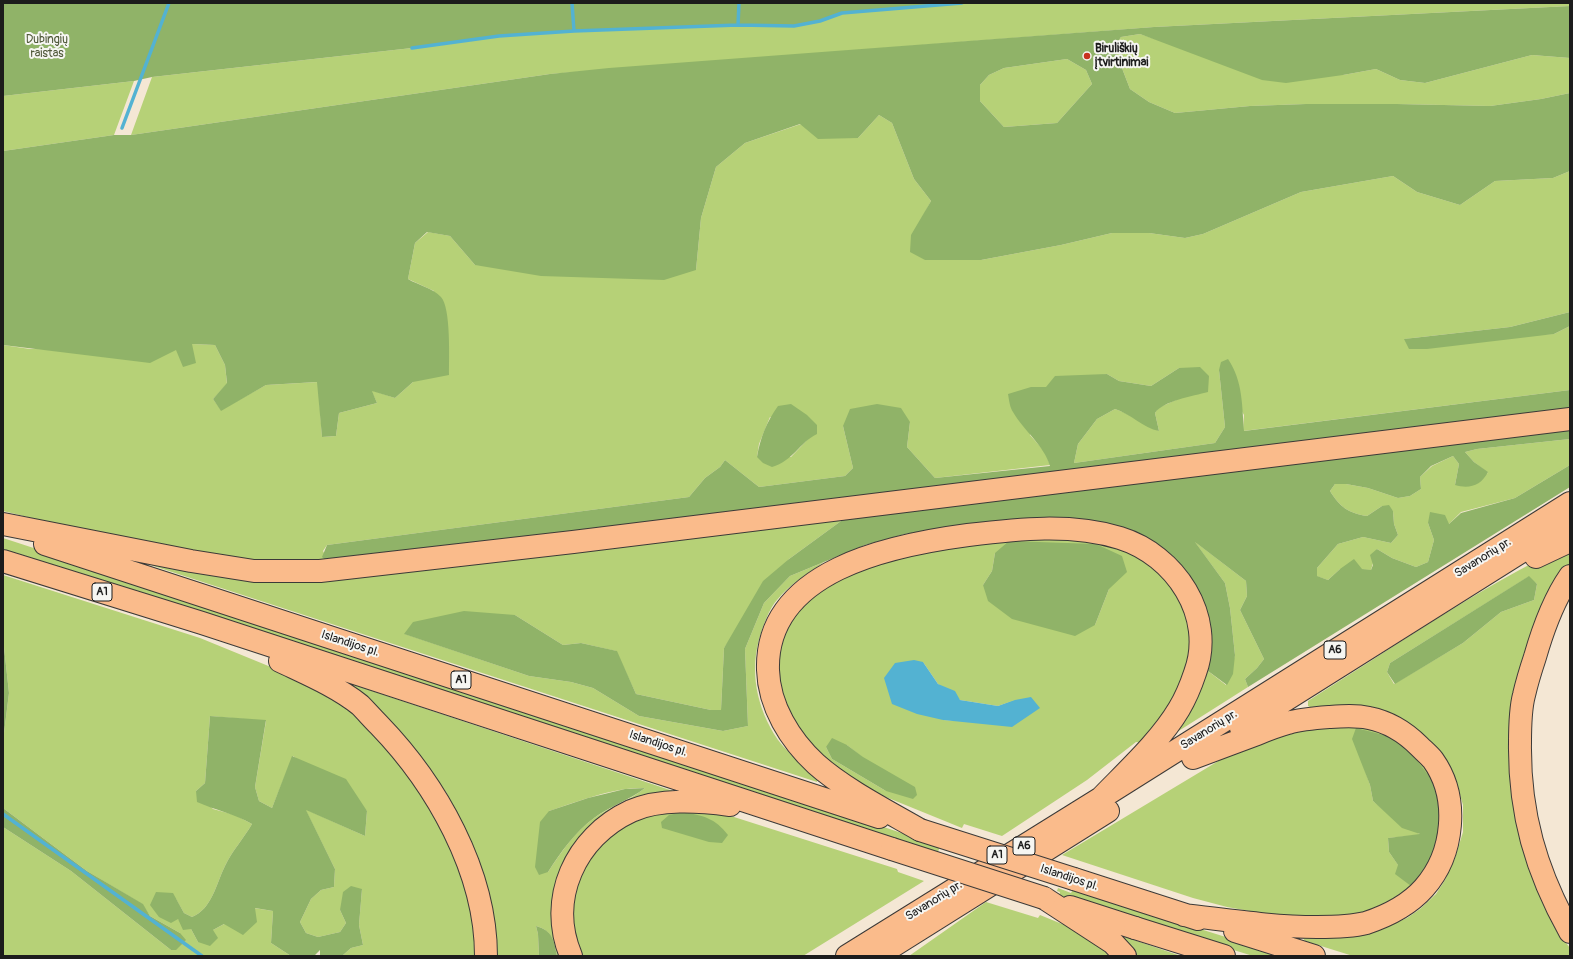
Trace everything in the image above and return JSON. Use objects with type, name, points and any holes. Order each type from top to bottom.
[{"type":"highway","points":[[3,524],[191,561],[254,571],[320,571],[1570,419]]},
{"type":"highway","name":"Savanorių pr.","points":[[847,956],[1570,503]]},
{"type":"highway","name":"Savanorių pr.","points":[[877,956],[1570,522]]},
{"type":"highway","points":[[920,830],[850,789],[828,773],[816,764],[790,735],[771,693],[768,679],[769,652],[777,626],[784,613],[806,589],[822,578],[838,568],[864,557],[897,547],[939,539],[1027,529],[1061,529],[1093,532],[1120,538],[1140,547],[1160,560],[1174,573],[1184,587],[1194,605],[1200,628],[1200,642],[1196,671],[1180,707],[1172,720],[1101,798]]},
{"type":"highway","name":"Islandijos pl.","points":[[3,530],[920,830],[1314,956]]},
{"type":"highway","points":[[1443,601],[1570,541]]},
{"type":"highway","name":"A1","points":[[3,561],[202,623],[1224,956]]},
{"type":"highway","points":[[1570,576],[1563,587],[1540,640],[1523,696],[1519,769],[1523,803],[1531,839],[1543,877],[1570,932]]},
{"type":"highway","points":[[202,623],[325,682],[359,705],[388,734],[415,766],[439,803],[466,859],[480,903],[486,945],[486,956]]},
{"type":"highway","points":[[1184,915],[1300,927],[1335,928],[1371,921],[1389,914],[1410,901],[1434,874],[1443,854],[1449,835],[1451,814],[1447,794],[1440,773],[1433,760],[1403,732],[1388,724],[1368,718],[1347,716],[1313,718],[1288,723],[1193,758]]},
{"type":"highway","points":[[570,956],[564,941],[561,905],[567,882],[579,855],[591,840],[608,825],[631,811],[652,805],[685,801],[783,813]]},
{"type":"highway","points":[[1044,898],[1113,943],[1125,956]]},
{"type":"highway","points":[[901,956],[934,920]]},
{"type":"green space","name":"Dubingių raistas","points":[[3,3],[962,3],[842,13],[820,21],[794,26],[738,25],[574,31],[499,36],[412,48],[152,77],[134,81],[3,96]]},
{"type":"green space","points":[[962,3],[1570,3],[1570,6],[1154,27],[550,74],[131,135],[152,77],[412,48],[499,36],[574,31],[738,25],[794,26],[820,21],[842,13]]},
{"type":"green space","points":[[1570,6],[1570,58],[1532,55],[1425,83],[1400,80],[1376,69],[1286,83],[1262,80],[1140,34],[1121,37],[1115,50],[1130,89],[1149,102],[1175,113],[1250,106],[1306,104],[1490,106],[1541,99],[1570,93],[1570,171],[1553,178],[1495,181],[1460,205],[1417,192],[1393,176],[1301,192],[1203,234],[1185,238],[1149,233],[1112,233],[1061,245],[981,260],[925,260],[910,252],[911,235],[931,201],[914,179],[892,123],[879,115],[858,138],[818,139],[800,124],[745,143],[716,167],[701,218],[696,270],[664,280],[541,276],[475,265],[450,236],[427,232],[415,243],[408,279],[434,291],[441,297],[444,303],[449,334],[449,375],[413,382],[395,398],[372,391],[377,403],[339,413],[336,436],[322,437],[317,382],[266,385],[221,411],[213,399],[227,383],[225,365],[215,345],[192,344],[196,363],[183,367],[176,350],[150,363],[3,345],[3,151],[114,135],[131,135],[550,74],[609,68],[1154,27]],"holes":[[[1067,59],[1086,70],[1092,84],[1057,123],[1004,127],[980,101],[980,85],[989,75],[1004,68]]]},
{"type":"green space","points":[[1140,34],[1164,42],[1343,75],[1376,69],[1400,80],[1425,83],[1532,55],[1570,58],[1570,93],[1541,99],[1490,106],[1306,104],[1250,106],[1175,113],[1149,102],[1130,89],[1115,50],[1121,37]]},
{"type":"green space","points":[[1067,59],[1086,70],[1092,84],[1057,123],[1004,127],[980,101],[980,85],[989,75],[1004,68]]},
{"type":"green space","points":[[134,81],[114,135],[3,151],[3,96]]},
{"type":"green space","points":[[879,115],[892,123],[914,179],[931,201],[923,216],[925,260],[981,260],[1061,245],[1112,233],[1149,233],[1185,238],[1203,234],[1301,192],[1393,176],[1417,192],[1460,205],[1495,181],[1553,178],[1570,171],[1570,312],[1510,327],[1404,339],[1554,334],[1570,326],[1570,390],[1243,431],[1244,415],[1219,370],[1225,427],[1215,443],[1074,463],[1078,444],[1097,419],[1115,409],[1159,431],[1155,413],[1158,408],[1176,400],[1179,368],[1151,386],[1119,381],[1107,374],[1047,387],[1031,387],[1030,435],[1045,452],[1050,465],[935,478],[907,447],[910,422],[843,426],[853,468],[845,476],[759,487],[725,460],[720,467],[705,478],[689,497],[327,545],[323,551],[329,563],[305,567],[180,554],[3,511],[3,345],[30,349],[176,350],[192,344],[215,345],[225,365],[227,384],[213,399],[221,410],[266,385],[318,382],[322,437],[336,436],[339,413],[377,403],[371,390],[395,398],[413,382],[434,291],[408,279],[415,243],[428,232],[450,236],[475,265],[696,270],[701,218],[716,167],[745,143],[801,124],[858,138]],"holes":[[[770,417],[810,437],[791,457],[757,457],[759,444]]]},
{"type":"green space","points":[[1570,312],[1570,326],[1554,334],[1427,349],[1409,349],[1404,339],[1510,327]]},
{"type":"green space","points":[[1228,359],[1237,376],[1241,394],[1244,431],[1570,390],[1570,412],[329,563],[322,557],[327,545],[689,497],[705,478],[720,467],[725,460],[759,487],[845,476],[853,468],[843,426],[850,409],[877,404],[901,408],[910,422],[907,447],[935,478],[1050,466],[1039,445],[1012,410],[1008,394],[1031,387],[1046,387],[1055,376],[1107,374],[1119,381],[1151,386],[1179,368],[1200,367],[1209,376],[1208,392],[1171,402],[1155,413],[1159,431],[1148,427],[1115,409],[1097,419],[1078,444],[1074,463],[1215,443],[1225,427],[1219,370],[1221,362]]},
{"type":"green space","points":[[791,404],[807,415],[817,425],[817,434],[805,442],[785,461],[772,467],[763,463],[757,457],[760,443],[764,430],[778,406]]},
{"type":"green space","points":[[1570,424],[1570,439],[1477,449],[1465,452],[1474,462],[1488,472],[1482,480],[1474,485],[1465,487],[1455,485],[1459,464],[1453,456],[1431,466],[1420,477],[1421,489],[1410,496],[1398,498],[1368,488],[1346,484],[1335,484],[1330,491],[1334,497],[1341,505],[1355,513],[1367,516],[1382,506],[1389,505],[1393,511],[1394,524],[1398,535],[1391,543],[1363,537],[1338,544],[1317,568],[1317,576],[1328,580],[1354,559],[1362,569],[1371,570],[1373,565],[1370,555],[1377,549],[1392,558],[1416,567],[1428,562],[1434,540],[1428,523],[1430,512],[1445,515],[1449,524],[1461,513],[1515,498],[1570,465],[1570,487],[1248,687],[1245,679],[1264,659],[1240,610],[1247,596],[1246,581],[1195,542],[1225,583],[1230,608],[1235,655],[1233,674],[1227,685],[1208,671],[1210,660],[1210,623],[1198,590],[1189,574],[1173,556],[1154,543],[1067,519],[1035,518],[972,524],[905,534],[865,545],[790,576],[764,603],[745,649],[748,726],[723,731],[639,716],[593,688],[571,682],[529,676],[404,634],[413,622],[464,611],[515,615],[563,645],[581,643],[617,651],[636,694],[711,710],[721,710],[724,648],[763,581],[789,559],[852,513]]},
{"type":"green space","points":[[1570,439],[1570,465],[1515,498],[1461,512],[1449,524],[1428,523],[1434,540],[1428,562],[1416,567],[1392,558],[1377,549],[1371,570],[1340,569],[1328,580],[1316,576],[1317,568],[1338,544],[1363,537],[1391,543],[1398,535],[1394,524],[1393,511],[1382,506],[1367,516],[1350,511],[1337,501],[1330,491],[1335,484],[1346,484],[1368,488],[1398,498],[1410,496],[1421,489],[1420,477],[1432,466],[1453,456],[1459,464],[1455,485],[1488,473],[1474,462],[1465,452],[1477,449]]},
{"type":"green space","points":[[852,513],[789,559],[724,648],[721,710],[711,710],[636,694],[616,651],[581,643],[563,645],[515,615],[405,634],[529,676],[571,682],[593,688],[639,716],[723,731],[748,726],[745,649],[764,603],[790,576],[824,562],[793,584],[772,606],[759,641],[755,668],[758,695],[767,721],[774,734],[800,763],[817,777],[817,782],[129,558],[229,574]]},
{"type":"green space","points":[[1050,533],[1143,552],[1191,610],[1188,680],[1144,743],[1136,742],[1087,780],[1002,836],[964,824],[962,828],[876,793],[824,763],[784,717],[774,649],[802,598],[875,558]],"holes":[[[995,553],[1109,589],[1095,625],[983,585],[992,571]],[[923,662],[938,684],[960,700],[998,706],[1015,700],[960,721],[943,720]],[[847,745],[862,757],[886,791],[832,759],[826,747]]]},
{"type":"green space","points":[[3,538],[783,793],[940,846],[938,852],[3,552]]},
{"type":"green space","points":[[1009,541],[1096,544],[1122,556],[1127,572],[1109,589],[1095,625],[1075,636],[1012,619],[988,601],[983,585],[992,571],[995,553]]},
{"type":"green space","points":[[1194,541],[1246,581],[1247,596],[1240,610],[1264,659],[1245,679],[1248,687],[1177,732],[1198,696],[1208,671],[1226,685],[1235,655],[1230,608],[1225,583]]},
{"type":"green space","points":[[1570,544],[1570,564],[1567,568],[1514,726],[1563,939],[1570,948],[1570,956],[1353,956],[1305,941],[1302,937],[1338,938],[1372,933],[1407,918],[1420,909],[1436,894],[1445,880],[1455,858],[1463,832],[1463,805],[1456,781],[1445,761],[1372,710],[1343,705],[1310,707],[1308,706],[1308,701],[1469,599],[1536,561]],"holes":[[[1528,577],[1537,584],[1534,600],[1501,612],[1463,643],[1394,684],[1387,672],[1390,663]]]},
{"type":"green space","points":[[3,575],[200,638],[310,683],[338,700],[373,728],[399,755],[459,853],[482,956],[342,956],[351,948],[363,945],[359,925],[362,889],[340,910],[346,923],[340,932],[318,937],[306,933],[300,922],[311,899],[321,890],[334,887],[335,869],[305,809],[365,836],[367,811],[293,756],[272,808],[259,801],[255,787],[266,721],[210,716],[205,783],[196,791],[213,809],[235,815],[252,824],[228,860],[209,902],[199,913],[192,917],[184,913],[176,899],[178,919],[191,929],[198,942],[213,930],[254,908],[273,911],[271,943],[291,956],[3,956],[3,827],[71,871],[171,950],[180,933],[150,916],[142,904],[87,871],[3,808],[3,741],[9,693],[3,638]]},
{"type":"green space","points":[[1529,576],[1537,584],[1534,600],[1501,612],[1463,643],[1395,684],[1387,672],[1390,663]]},
{"type":"green space","points":[[3,638],[9,693],[3,741]]},
{"type":"green space","points":[[348,683],[679,793],[590,829],[561,956],[557,956],[552,937],[542,928],[536,926],[539,956],[497,956],[491,903],[472,845],[446,792],[407,742]],"holes":[[[633,788],[645,788],[639,793],[600,814],[580,830],[568,843],[548,872],[549,811],[609,792]]]},
{"type":"green space","points":[[210,716],[266,720],[255,787],[259,801],[272,808],[292,756],[346,779],[367,811],[365,836],[306,810],[335,869],[334,887],[321,890],[311,899],[300,922],[306,933],[318,937],[340,932],[346,923],[340,910],[343,892],[351,886],[362,889],[359,925],[363,945],[351,948],[342,956],[320,956],[320,950],[314,956],[291,956],[271,943],[273,911],[255,908],[257,922],[243,935],[224,924],[213,930],[218,938],[210,946],[198,942],[191,929],[183,930],[178,919],[171,923],[159,917],[150,905],[156,892],[173,893],[184,913],[192,917],[199,913],[209,902],[228,860],[252,824],[239,817],[197,802],[196,791],[205,783]]},
{"type":"green space","points":[[1366,724],[1410,744],[1438,788],[1429,777],[1362,762],[1370,785],[1373,801],[1386,812],[1421,835],[1388,838],[1389,852],[1415,889],[1363,915],[1328,919],[1283,917],[1227,907],[1193,898],[1062,855],[1235,751],[1292,727]]},
{"type":"green space","points":[[1356,728],[1392,737],[1413,755],[1438,788],[1443,833],[1415,889],[1395,874],[1398,865],[1389,852],[1388,838],[1420,834],[1402,828],[1373,801],[1370,785],[1352,739]]},
{"type":"green space","points":[[832,738],[847,745],[863,757],[915,787],[917,795],[913,799],[886,791],[832,759],[826,747]]},
{"type":"green space","points":[[645,788],[594,818],[568,843],[548,872],[539,875],[535,867],[540,822],[549,811],[588,798],[625,789]]},
{"type":"green space","points":[[3,808],[87,871],[143,904],[150,916],[180,933],[186,940],[176,950],[171,950],[71,871],[3,827]]},
{"type":"green space","points":[[705,810],[734,817],[897,869],[898,872],[924,881],[803,956],[576,956],[571,886],[605,834],[651,811]]},
{"type":"green space","points":[[684,812],[714,821],[728,835],[722,843],[709,842],[662,828],[661,822],[669,815]]},
{"type":"green space","points":[[1058,888],[1071,893],[1073,889],[1286,956],[1253,956],[1059,896],[1060,892],[1057,891]]},
{"type":"green space","points":[[986,902],[1038,918],[1040,915],[1084,933],[1115,956],[909,956]]},
{"type":"green space","points":[[536,926],[542,928],[552,937],[557,956],[539,956]]},
{"type":"green space","points":[[1125,937],[1181,956],[1134,956],[1120,938]]},
{"type":"water","points":[[914,660],[923,662],[938,684],[955,691],[960,700],[998,706],[1015,700],[1031,697],[1040,708],[1012,727],[943,720],[917,714],[892,704],[884,678],[895,663]]},
{"type":"waterway","points":[[122,128],[169,3]]},
{"type":"waterway","points":[[572,3],[574,31]]},
{"type":"waterway","points":[[738,25],[739,3]]},
{"type":"waterway","points":[[412,48],[499,36],[574,31],[738,25],[794,26],[820,21],[842,13],[962,3]]},
{"type":"waterway","points":[[3,814],[202,956]]},
{"type":"place","name":"Biruliškių įtvirtinimai","points":[[1087,56]]}]
